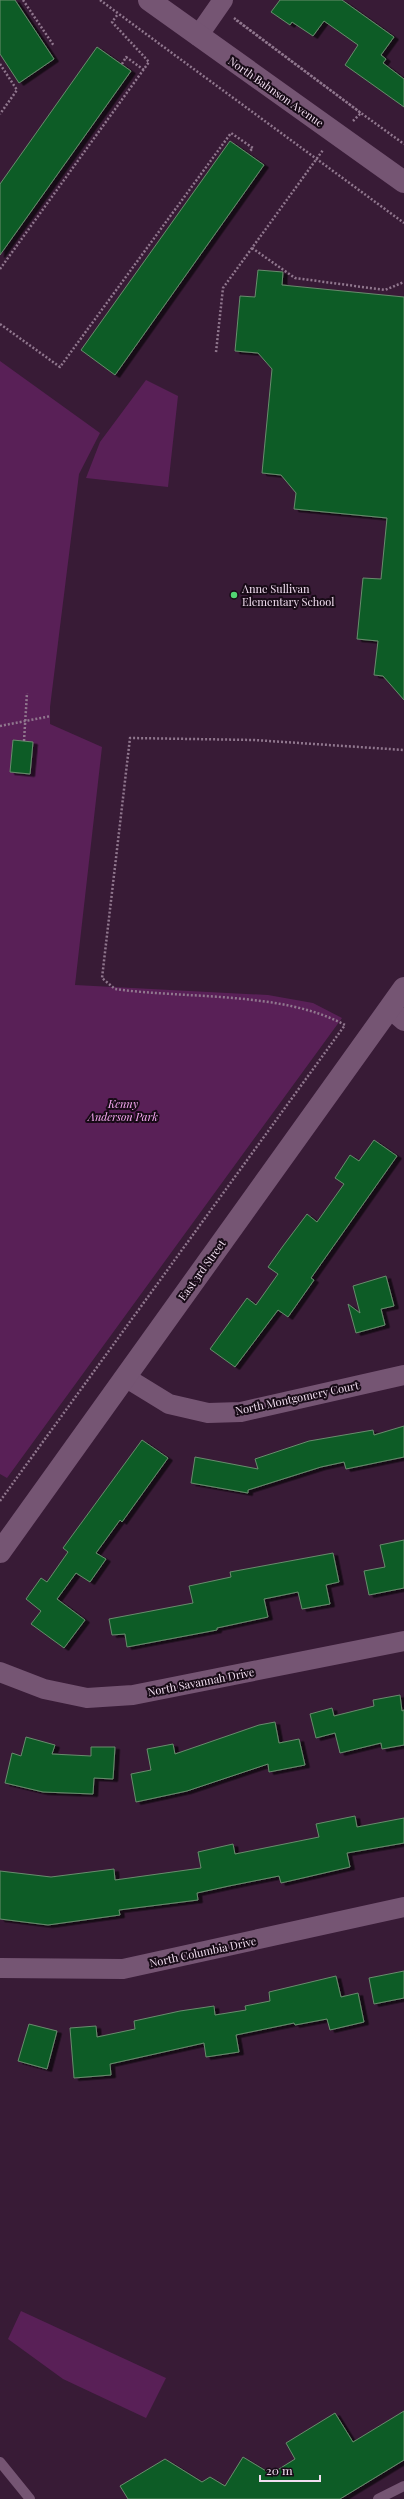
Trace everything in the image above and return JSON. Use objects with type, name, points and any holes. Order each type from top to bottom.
[{"type":"street","name":"North Bahnson Avenue","points":[[149,0],[404,182]]},
{"type":"street","points":[[198,36],[221,3]]},
{"type":"street","name":"East 3rd Street","points":[[0,1552],[125,1377],[397,1015],[404,988]]},
{"type":"street","name":"North Montgomery Court","points":[[125,1377],[169,1404],[208,1414],[241,1412],[404,1374]]},
{"type":"street","name":"North Savannah Drive","points":[[0,1672],[44,1688],[87,1698],[133,1695],[404,1641]]},
{"type":"street","name":"North Columbia Drive","points":[[0,1968],[123,1969],[404,1907]]},
{"type":"lane","points":[[0,2462],[30,2499]]},
{"type":"lane","points":[[378,2499],[404,2486]]},
{"type":"path","points":[[23,0],[54,46]]},
{"type":"path","points":[[100,0],[404,223]]},
{"type":"path","points":[[221,3],[361,113]]},
{"type":"path","points":[[0,269],[149,62],[112,22],[118,14]]},
{"type":"path","points":[[236,20],[404,144]]},
{"type":"path","points":[[161,45],[179,59]]},
{"type":"path","points":[[122,64],[126,57],[144,70]]},
{"type":"path","points":[[0,64],[17,90],[0,114]]},
{"type":"path","points":[[0,324],[60,368],[231,133],[253,148],[249,152]]},
{"type":"path","points":[[216,352],[223,288],[316,159]]},
{"type":"path","points":[[252,248],[295,278],[385,290],[404,282]]},
{"type":"path","points":[[24,741],[27,693]]},
{"type":"path","points":[[0,726],[51,716]]},
{"type":"path","points":[[0,1501],[345,1026],[325,1014],[262,1002],[115,989],[102,978],[130,738],[254,740],[404,750]]},
{"type":"green space","name":"Kenny Anderson Park","points":[[0,361],[100,433],[79,474],[50,707],[50,724],[102,747],[75,985],[268,995],[313,1003],[342,1018],[7,1478],[0,1474]]},
{"type":"green space","points":[[146,380],[178,396],[168,487],[86,478],[100,442]]},
{"type":"green space","points":[[21,2311],[166,2378],[146,2418],[63,2379],[8,2339]]},
{"type":"building","points":[[0,0],[15,0],[54,59],[19,83],[0,54]]},
{"type":"building","points":[[280,0],[342,0],[394,37],[381,55],[386,59],[383,63],[404,79],[404,107],[345,65],[358,45],[324,21],[313,36],[292,22],[290,25],[271,12]]},
{"type":"building","points":[[97,47],[131,71],[0,255],[0,184]]},
{"type":"building","points":[[230,141],[264,165],[115,375],[81,350]]},
{"type":"building","name":"Anne Sullivan Elementary School","points":[[258,270],[283,272],[282,285],[404,297],[404,700],[383,676],[374,675],[378,641],[357,639],[363,578],[381,579],[387,518],[294,509],[296,493],[281,475],[262,473],[272,369],[258,353],[235,351],[240,296],[255,297]]},
{"type":"building","points":[[13,740],[33,742],[30,774],[10,772]]},
{"type":"building","points":[[374,1140],[397,1156],[311,1278],[314,1280],[288,1317],[278,1310],[235,1367],[210,1349],[247,1298],[256,1305],[278,1274],[268,1267],[307,1214],[317,1222],[344,1184],[335,1178],[350,1155],[359,1161]]},
{"type":"building","points":[[386,1276],[394,1306],[381,1309],[385,1325],[356,1333],[348,1304],[360,1313],[353,1286]]},
{"type":"building","points":[[404,1426],[404,1457],[346,1469],[344,1462],[321,1467],[248,1490],[248,1493],[191,1483],[195,1457],[258,1469],[255,1459],[309,1441],[373,1430],[374,1435]]},
{"type":"building","points":[[142,1440],[168,1458],[122,1522],[120,1520],[96,1553],[106,1559],[90,1582],[76,1573],[57,1599],[85,1620],[64,1648],[31,1624],[41,1611],[26,1599],[41,1578],[47,1582],[68,1552],[63,1548]]},
{"type":"building","points":[[404,1540],[404,1588],[369,1595],[364,1571],[385,1567],[380,1545]]},
{"type":"building","points":[[333,1553],[339,1582],[326,1585],[330,1604],[302,1609],[298,1592],[264,1599],[268,1617],[217,1628],[217,1630],[127,1647],[125,1634],[112,1635],[109,1619],[193,1603],[189,1586],[231,1577],[230,1572]]},
{"type":"building","points":[[400,1695],[402,1711],[404,1710],[404,1745],[382,1749],[381,1743],[340,1753],[335,1733],[316,1738],[310,1714],[332,1708],[334,1716],[374,1706],[373,1700]]},
{"type":"building","points":[[275,1722],[279,1743],[299,1739],[305,1765],[269,1772],[268,1764],[187,1791],[136,1802],[131,1774],[151,1770],[147,1749],[173,1744],[175,1754],[259,1725]]},
{"type":"building","points":[[26,1737],[55,1745],[52,1754],[91,1756],[91,1747],[115,1747],[113,1779],[94,1778],[93,1794],[43,1792],[5,1783],[12,1753],[21,1756]]},
{"type":"building","points":[[355,1816],[357,1827],[404,1818],[404,1843],[347,1853],[350,1867],[281,1883],[279,1876],[229,1886],[197,1893],[198,1900],[119,1910],[120,1915],[48,1925],[0,1919],[0,1871],[51,1877],[114,1869],[115,1880],[201,1868],[198,1852],[233,1844],[235,1854],[319,1837],[316,1824]]},
{"type":"building","points":[[404,1971],[404,1998],[374,2004],[369,1978]]},
{"type":"building","points":[[336,1976],[341,1997],[358,1993],[364,2022],[330,2030],[327,2019],[295,2025],[294,2023],[236,2035],[239,2052],[206,2057],[204,2043],[110,2064],[111,2075],[74,2078],[70,2028],[96,2026],[97,2037],[135,2029],[134,2021],[180,2011],[214,2006],[215,2015],[246,2010],[245,2006],[270,2001],[269,1992]]},
{"type":"building","points":[[29,2024],[57,2031],[47,2069],[18,2061]]},
{"type":"building","points":[[404,2411],[404,2460],[340,2499],[128,2499],[120,2486],[165,2459],[202,2482],[210,2477],[225,2486],[243,2457],[271,2474],[295,2459],[286,2443],[335,2413],[353,2442]]},
{"type":"place","name":"Anne Sullivan Elementary School","points":[[234,595]]}]
